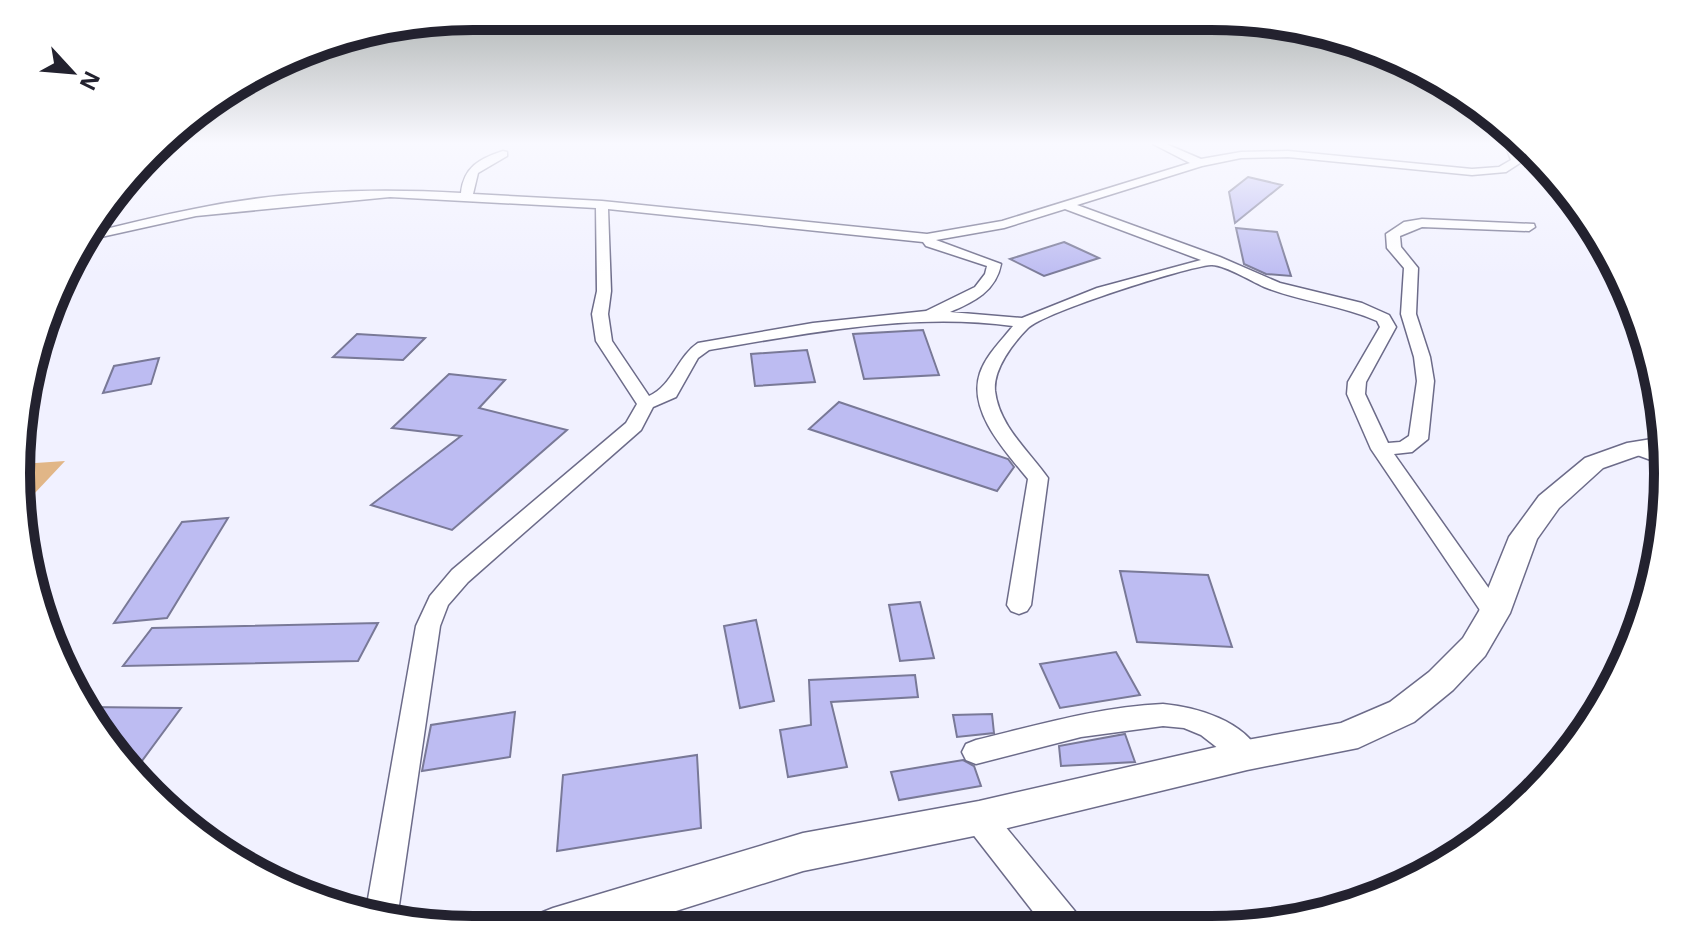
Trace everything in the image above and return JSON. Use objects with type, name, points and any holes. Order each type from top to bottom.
[{"type":"street","points":[[467,197],[468,188]]},
{"type":"street","points":[[100,234],[196,212],[390,193],[602,205],[927,238],[1004,224],[1123,188]]},
{"type":"street","points":[[602,205],[604,291],[600,314],[604,341],[646,404]]},
{"type":"street","points":[[1068,206],[1215,260],[1275,286],[1357,306],[1384,318],[1388,327],[1357,382],[1356,394],[1381,449],[1494,613]]},
{"type":"street","points":[[1381,449],[1405,448],[1418,439],[1426,406],[1427,371],[1408,312],[1413,266],[1406,256],[1394,248],[1393,234],[1409,225],[1422,223],[1529,227]]},
{"type":"street","points":[[927,238],[931,243],[994,264],[994,272],[980,290],[927,316]]},
{"type":"street","points":[[383,906],[428,626],[438,602],[460,576],[634,426],[646,404],[670,393],[691,355],[704,346],[813,328],[927,316],[982,317],[1024,323],[1102,291],[1215,260]]},
{"type":"street","points":[[1019,605],[1038,478],[993,415],[986,379],[1024,323]]},
{"type":"street","points":[[595,916],[803,852],[979,818],[1247,755],[1345,737],[1402,712],[1441,681],[1474,647],[1494,613],[1523,537],[1549,502],[1594,463],[1651,450]]},
{"type":"street","points":[[976,752],[1135,715],[1182,717],[1202,723],[1227,736],[1247,755]]},
{"type":"street","points":[[979,818],[1057,916]]},
{"type":"shaded area","points":[[65,461],[31,497],[30,463]]},
{"type":"building","points":[[1234,188],[1278,188],[1235,223],[1229,192]]},
{"type":"building","points":[[1236,228],[1277,232],[1291,276],[1266,274],[1244,264]]},
{"type":"building","points":[[1064,242],[1099,258],[1044,276],[1010,259]]},
{"type":"building","points":[[923,330],[939,375],[864,379],[853,334]]},
{"type":"building","points":[[357,334],[425,338],[403,360],[333,357]]},
{"type":"building","points":[[807,350],[815,382],[755,386],[751,354]]},
{"type":"building","points":[[159,358],[151,384],[103,393],[114,366]]},
{"type":"building","points":[[449,374],[505,380],[479,408],[567,430],[452,530],[371,505],[461,436],[392,428]]},
{"type":"building","points":[[839,402],[1008,459],[1014,467],[997,491],[809,429]]},
{"type":"building","points":[[228,518],[167,618],[114,623],[182,522]]},
{"type":"building","points":[[1120,571],[1208,575],[1232,647],[1137,642]]},
{"type":"building","points":[[920,602],[934,658],[900,661],[889,605]]},
{"type":"building","points":[[756,620],[774,701],[740,708],[724,626]]},
{"type":"building","points":[[378,623],[358,661],[123,666],[152,628]]},
{"type":"building","points":[[1116,652],[1140,695],[1060,708],[1040,664]]},
{"type":"building","points":[[915,675],[918,697],[831,702],[847,767],[788,777],[780,730],[811,725],[809,680]]},
{"type":"building","points":[[97,707],[181,708],[139,764]]},
{"type":"building","points":[[515,712],[510,757],[422,771],[431,725]]},
{"type":"building","points":[[992,714],[994,733],[957,737],[953,715]]},
{"type":"building","points":[[1125,734],[1135,762],[1061,766],[1059,746]]},
{"type":"building","points":[[697,755],[701,828],[557,851],[563,775]]},
{"type":"building","points":[[963,760],[974,766],[981,786],[899,800],[891,772]]}]
